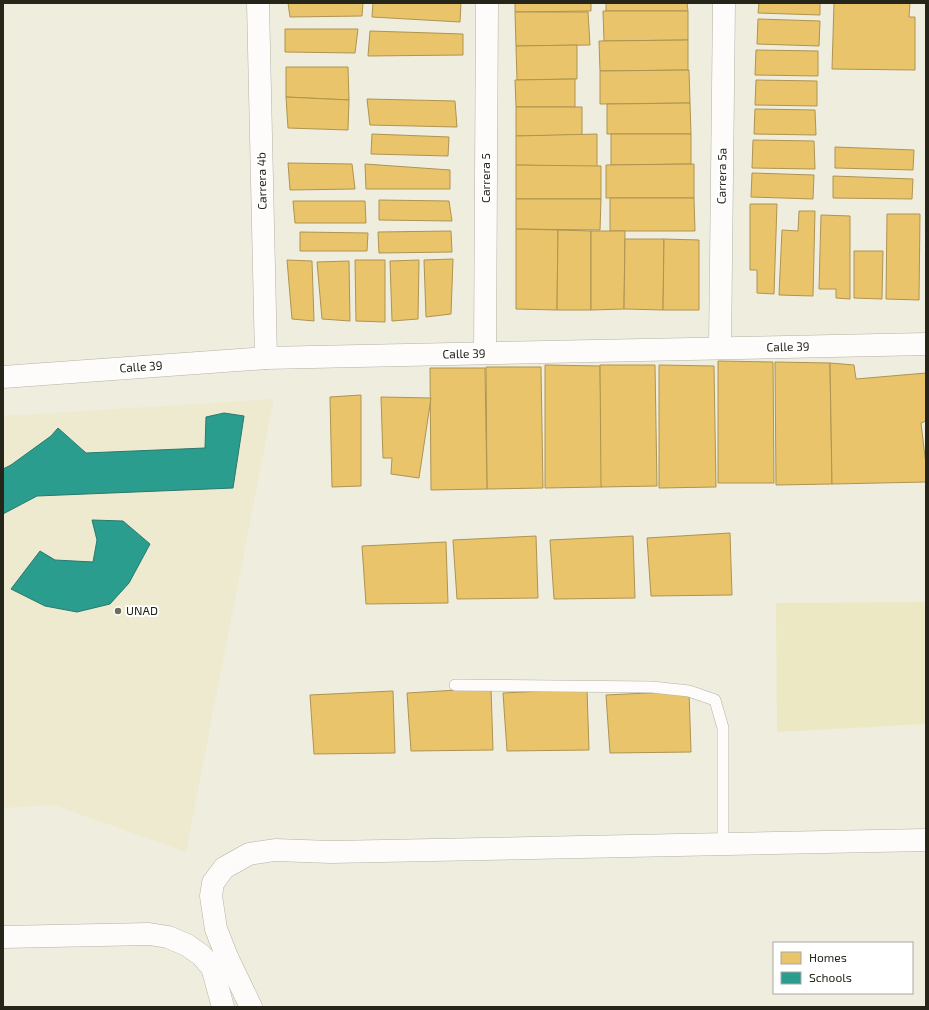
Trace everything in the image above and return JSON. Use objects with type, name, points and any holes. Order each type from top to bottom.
[{"type":"street","name":"Carrera 4b","points":[[258,3],[266,358]]},
{"type":"street","name":"Carrera 5","points":[[485,353],[486,3]]},
{"type":"street","name":"Carrera 5a","points":[[720,348],[724,3]]},
{"type":"street","name":"Calle 39","points":[[3,377],[266,358],[926,344]]},
{"type":"street","points":[[251,1007],[227,957],[216,929],[211,896],[213,883],[224,868],[249,854],[275,850],[330,852],[926,840]]},
{"type":"street","points":[[3,937],[149,934],[168,937],[187,945],[201,955],[212,967],[223,1007]]},
{"type":"lane","points":[[455,685],[652,687],[689,691],[715,700],[723,728],[723,845]]},
{"type":"shaded area","name":"UNAD","points":[[274,399],[186,852],[54,805],[3,808],[3,416]]},
{"type":"shaded area","points":[[926,602],[926,724],[777,732],[776,603]]},
{"type":"building: Homes","points":[[288,3],[363,3],[362,16],[290,17]]},
{"type":"building: Homes","points":[[373,3],[461,3],[460,22],[372,17]]},
{"type":"building: Homes","points":[[515,3],[591,3],[591,11],[515,12]]},
{"type":"building: Homes","points":[[606,3],[687,3],[688,11],[606,11]]},
{"type":"building: Homes","points":[[759,3],[820,3],[820,15],[758,13]]},
{"type":"building: Homes","points":[[834,3],[910,3],[909,17],[915,17],[915,70],[832,69]]},
{"type":"building: Homes","points":[[603,11],[688,11],[688,40],[604,41]]},
{"type":"building: Homes","points":[[515,12],[588,12],[590,45],[516,46]]},
{"type":"building: Homes","points":[[758,19],[820,21],[819,46],[757,44]]},
{"type":"building: Homes","points":[[285,29],[358,29],[355,53],[285,52]]},
{"type":"building: Homes","points":[[370,31],[463,34],[463,55],[368,56]]},
{"type":"building: Homes","points":[[688,40],[688,70],[600,71],[599,41]]},
{"type":"building: Homes","points":[[577,45],[577,79],[517,80],[516,46]]},
{"type":"building: Homes","points":[[756,50],[818,51],[818,76],[755,75]]},
{"type":"building: Homes","points":[[286,67],[348,67],[349,100],[286,97]]},
{"type":"building: Homes","points":[[689,70],[690,103],[600,104],[600,71]]},
{"type":"building: Homes","points":[[575,79],[575,107],[516,107],[515,80]]},
{"type":"building: Homes","points":[[756,80],[817,81],[817,106],[755,105]]},
{"type":"building: Homes","points":[[286,97],[349,100],[348,130],[288,128]]},
{"type":"building: Homes","points":[[367,99],[455,101],[457,127],[370,125]]},
{"type":"building: Homes","points":[[690,103],[691,134],[607,134],[607,104]]},
{"type":"building: Homes","points":[[516,107],[582,107],[582,135],[516,136]]},
{"type":"building: Homes","points":[[755,109],[815,110],[816,135],[754,134]]},
{"type":"building: Homes","points":[[372,134],[449,137],[448,156],[371,154]]},
{"type":"building: Homes","points":[[597,134],[597,167],[516,165],[516,136]]},
{"type":"building: Homes","points":[[611,134],[691,134],[691,164],[611,165]]},
{"type":"building: Homes","points":[[753,140],[814,141],[815,169],[752,168]]},
{"type":"building: Homes","points":[[835,147],[914,150],[913,170],[835,168]]},
{"type":"building: Homes","points":[[288,163],[352,164],[355,189],[290,190]]},
{"type":"building: Homes","points":[[365,164],[450,170],[450,189],[366,189]]},
{"type":"building: Homes","points":[[694,164],[694,198],[606,198],[606,165]]},
{"type":"building: Homes","points":[[516,165],[601,166],[601,199],[516,199]]},
{"type":"building: Homes","points":[[752,173],[814,175],[813,199],[751,197]]},
{"type":"building: Homes","points":[[833,176],[913,179],[912,199],[833,198]]},
{"type":"building: Homes","points":[[610,198],[694,198],[695,231],[610,231]]},
{"type":"building: Homes","points":[[516,199],[601,199],[600,230],[516,229]]},
{"type":"building: Homes","points":[[379,200],[449,201],[452,221],[379,220]]},
{"type":"building: Homes","points":[[293,201],[365,201],[366,223],[295,223]]},
{"type":"building: Homes","points":[[750,204],[777,204],[774,294],[757,293],[757,270],[750,270]]},
{"type":"building: Homes","points":[[799,211],[815,211],[813,296],[779,295],[782,230],[798,231]]},
{"type":"building: Homes","points":[[887,214],[920,214],[919,300],[886,299]]},
{"type":"building: Homes","points":[[821,215],[850,216],[850,299],[836,298],[836,289],[819,289]]},
{"type":"building: Homes","points":[[516,229],[558,230],[557,310],[516,309]]},
{"type":"building: Homes","points":[[558,230],[591,231],[591,310],[557,310]]},
{"type":"building: Homes","points":[[451,231],[452,252],[379,253],[378,232]]},
{"type":"building: Homes","points":[[591,231],[625,231],[624,309],[591,310]]},
{"type":"building: Homes","points":[[300,232],[368,233],[367,251],[300,251]]},
{"type":"building: Homes","points":[[625,239],[664,239],[663,310],[624,309]]},
{"type":"building: Homes","points":[[664,239],[699,240],[699,310],[663,310]]},
{"type":"building: Homes","points":[[854,251],[883,251],[882,299],[854,298]]},
{"type":"building: Homes","points":[[453,259],[451,314],[426,317],[424,260]]},
{"type":"building: Homes","points":[[287,260],[312,261],[314,321],[292,319]]},
{"type":"building: Homes","points":[[355,260],[385,260],[385,322],[356,321]]},
{"type":"building: Homes","points":[[419,260],[418,319],[392,321],[390,261]]},
{"type":"building: Homes","points":[[349,261],[350,321],[322,319],[317,262]]},
{"type":"building: Homes","points":[[718,361],[773,362],[774,483],[718,483]]},
{"type":"building: Homes","points":[[775,362],[830,363],[832,484],[776,485]]},
{"type":"building: Homes","points":[[830,363],[854,365],[856,379],[926,373],[926,421],[921,423],[926,465],[926,482],[832,484]]},
{"type":"building: Homes","points":[[545,365],[600,366],[602,487],[545,488]]},
{"type":"building: Homes","points":[[600,365],[655,365],[657,486],[601,487]]},
{"type":"building: Homes","points":[[659,365],[714,366],[716,487],[659,488]]},
{"type":"building: Homes","points":[[486,367],[541,367],[543,488],[487,489]]},
{"type":"building: Homes","points":[[430,368],[485,368],[487,489],[431,490]]},
{"type":"building: Homes","points":[[361,395],[361,486],[332,487],[330,397]]},
{"type":"building: Homes","points":[[381,397],[431,398],[419,478],[391,474],[392,458],[383,458]]},
{"type":"building: Homes","points":[[730,533],[732,595],[651,596],[647,538]]},
{"type":"building: Homes","points":[[536,536],[538,598],[457,599],[453,540]]},
{"type":"building: Homes","points":[[633,536],[635,598],[554,599],[550,540]]},
{"type":"building: Homes","points":[[446,542],[448,603],[366,604],[362,546]]},
{"type":"building: Homes","points":[[491,688],[493,750],[411,751],[407,693]]},
{"type":"building: Homes","points":[[587,689],[589,750],[507,751],[503,693]]},
{"type":"building: Homes","points":[[393,691],[395,753],[314,754],[310,695]]},
{"type":"building: Homes","points":[[689,691],[691,752],[610,753],[606,695]]},
{"type":"building: Schools","points":[[224,413],[244,416],[233,488],[37,496],[3,514],[3,469],[11,465],[51,436],[58,428],[86,453],[205,448],[206,417]]},
{"type":"building: Schools","points":[[92,520],[123,521],[150,544],[129,583],[110,604],[77,612],[45,606],[11,589],[40,551],[55,560],[93,562],[97,540]]},
{"type":"place","name":"UNAD","points":[[118,611]]}]
